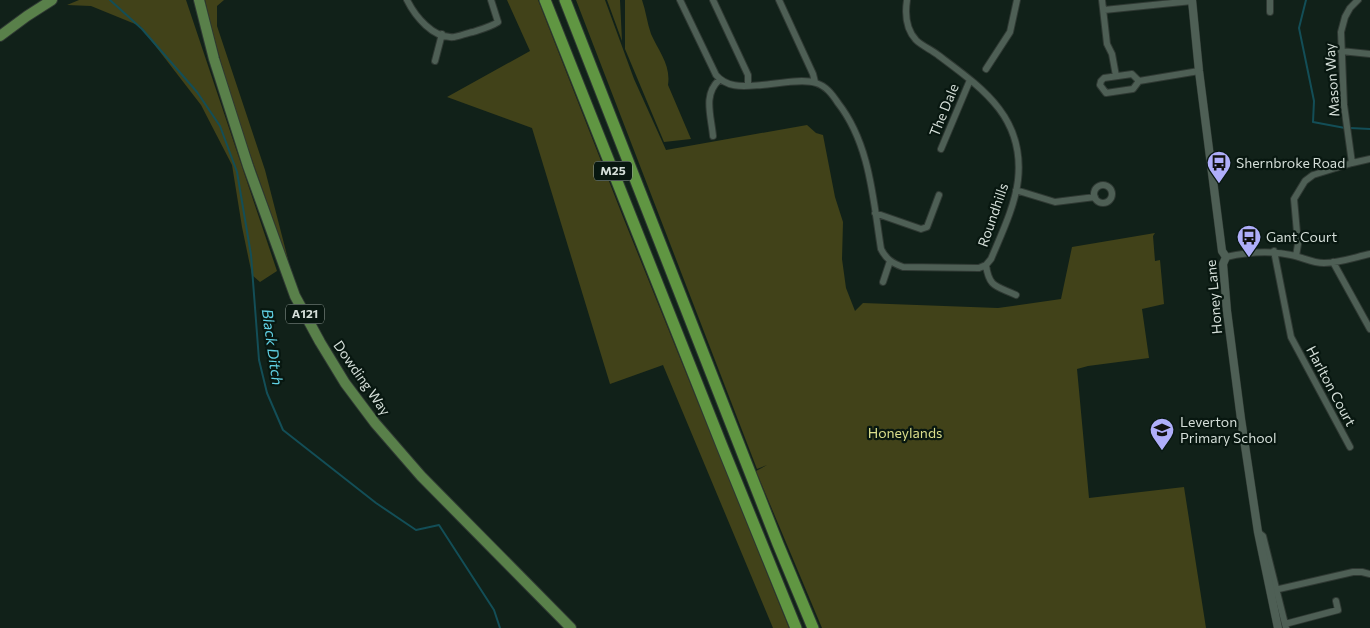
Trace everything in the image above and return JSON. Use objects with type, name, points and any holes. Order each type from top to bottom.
[{"type":"highway","name":"M25","points":[[545,0],[796,628]]},
{"type":"highway","name":"M25","points":[[565,0],[778,544],[813,628]]},
{"type":"main road","points":[[0,36],[52,0]]},
{"type":"main road","name":"Dowding Way","points":[[193,0],[206,28]]},
{"type":"main road","name":"Dowding Way","points":[[199,0],[214,59],[248,166],[295,296],[320,342],[345,383],[375,423],[421,476],[571,628]]},
{"type":"street","points":[[407,0],[418,18],[431,29],[453,37],[489,27],[498,22],[492,0]]},
{"type":"street","points":[[680,0],[716,76],[720,80],[731,85],[748,86],[814,82],[830,92],[843,109],[857,133],[869,174],[881,248],[885,257],[890,261],[883,282]]},
{"type":"street","points":[[713,0],[748,75],[748,86]]},
{"type":"street","points":[[780,0],[813,74],[814,82]]},
{"type":"street","name":"Roundhills","points":[[890,261],[903,267],[979,268],[986,265],[991,259],[1010,211],[1018,181],[1019,156],[1013,131],[1004,114],[980,86],[916,39],[909,28],[906,16],[907,0]]},
{"type":"street","points":[[986,70],[1010,32],[1017,0]]},
{"type":"street","points":[[1102,0],[1107,44],[1112,54],[1116,76]]},
{"type":"street","points":[[1104,10],[1192,0]]},
{"type":"street","name":"Honey Lane","points":[[1192,0],[1222,251],[1226,257],[1223,264],[1234,375],[1258,532],[1283,627]]},
{"type":"street","points":[[1270,0],[1270,12]]},
{"type":"street","name":"Mason Way","points":[[1352,163],[1344,104],[1342,25],[1350,8],[1358,0]]},
{"type":"street","points":[[435,61],[442,34]]},
{"type":"street","points":[[1342,50],[1370,54]]},
{"type":"street","points":[[1139,81],[1199,71]]},
{"type":"street","points":[[1132,74],[1139,81],[1134,90],[1106,93],[1100,85],[1104,78],[1132,74]]},
{"type":"street","points":[[713,136],[709,98],[711,90],[720,80]]},
{"type":"street","name":"The Dale","points":[[942,149],[970,80]]},
{"type":"street","points":[[1296,256],[1298,244],[1294,199],[1305,181],[1313,175],[1370,159]]},
{"type":"street","points":[[1016,190],[1055,202],[1095,197]]},
{"type":"street","points":[[875,213],[921,229],[927,227],[939,196]]},
{"type":"street","points":[[1226,257],[1248,252],[1274,251],[1313,262],[1333,262],[1370,254]]},
{"type":"street","name":"Harlton Court","points":[[1274,251],[1291,337],[1350,447]]},
{"type":"street","points":[[1333,262],[1370,329]]},
{"type":"street","points":[[986,265],[988,279],[991,283],[1016,295]]},
{"type":"street","points":[[1273,590],[1352,572],[1370,574]]},
{"type":"street","points":[[1283,627],[1338,610],[1336,601]]},
{"type":"green space","points":[[79,0],[186,0],[277,271],[260,282],[252,275],[232,165],[201,105],[140,26],[91,6],[67,5]]},
{"type":"green space","points":[[205,0],[224,0],[217,6],[217,26],[265,170],[289,263],[232,100]]},
{"type":"green space","points":[[507,0],[538,0],[623,217],[789,628],[773,628],[663,365],[610,384],[532,128],[447,97],[530,51]]},
{"type":"green space","name":"Honeylands","points":[[576,0],[605,0],[634,79],[666,150],[807,125],[816,133],[823,135],[835,197],[843,222],[842,259],[846,288],[855,311],[863,303],[998,308],[1061,299],[1072,247],[1155,233],[1153,236],[1155,261],[1160,260],[1164,304],[1142,309],[1149,358],[1077,369],[1089,498],[1184,487],[1206,628],[822,628],[756,471],[767,465],[757,469]]},
{"type":"green space","points":[[607,0],[620,0],[622,41]]},
{"type":"green space","points":[[625,0],[642,0],[651,34],[668,71],[668,85],[691,139],[664,142],[625,49]]},
{"type":"waterway","name":"Black Ditch","points":[[110,0],[142,29],[197,92],[220,126],[237,172],[251,255],[259,360],[267,393],[283,430],[376,503],[416,530],[439,525],[494,610],[500,628]]},
{"type":"waterway","points":[[1306,0],[1299,28],[1314,101],[1313,122],[1345,128]]},
{"type":"waterway","points":[[1350,128],[1370,129]]},
{"type":"place","name":"Shernbroke Road","points":[[1219,184]]},
{"type":"place","name":"Gant Court","points":[[1249,258]]},
{"type":"place","name":"Leverton Primary School","points":[[1162,451]]}]
